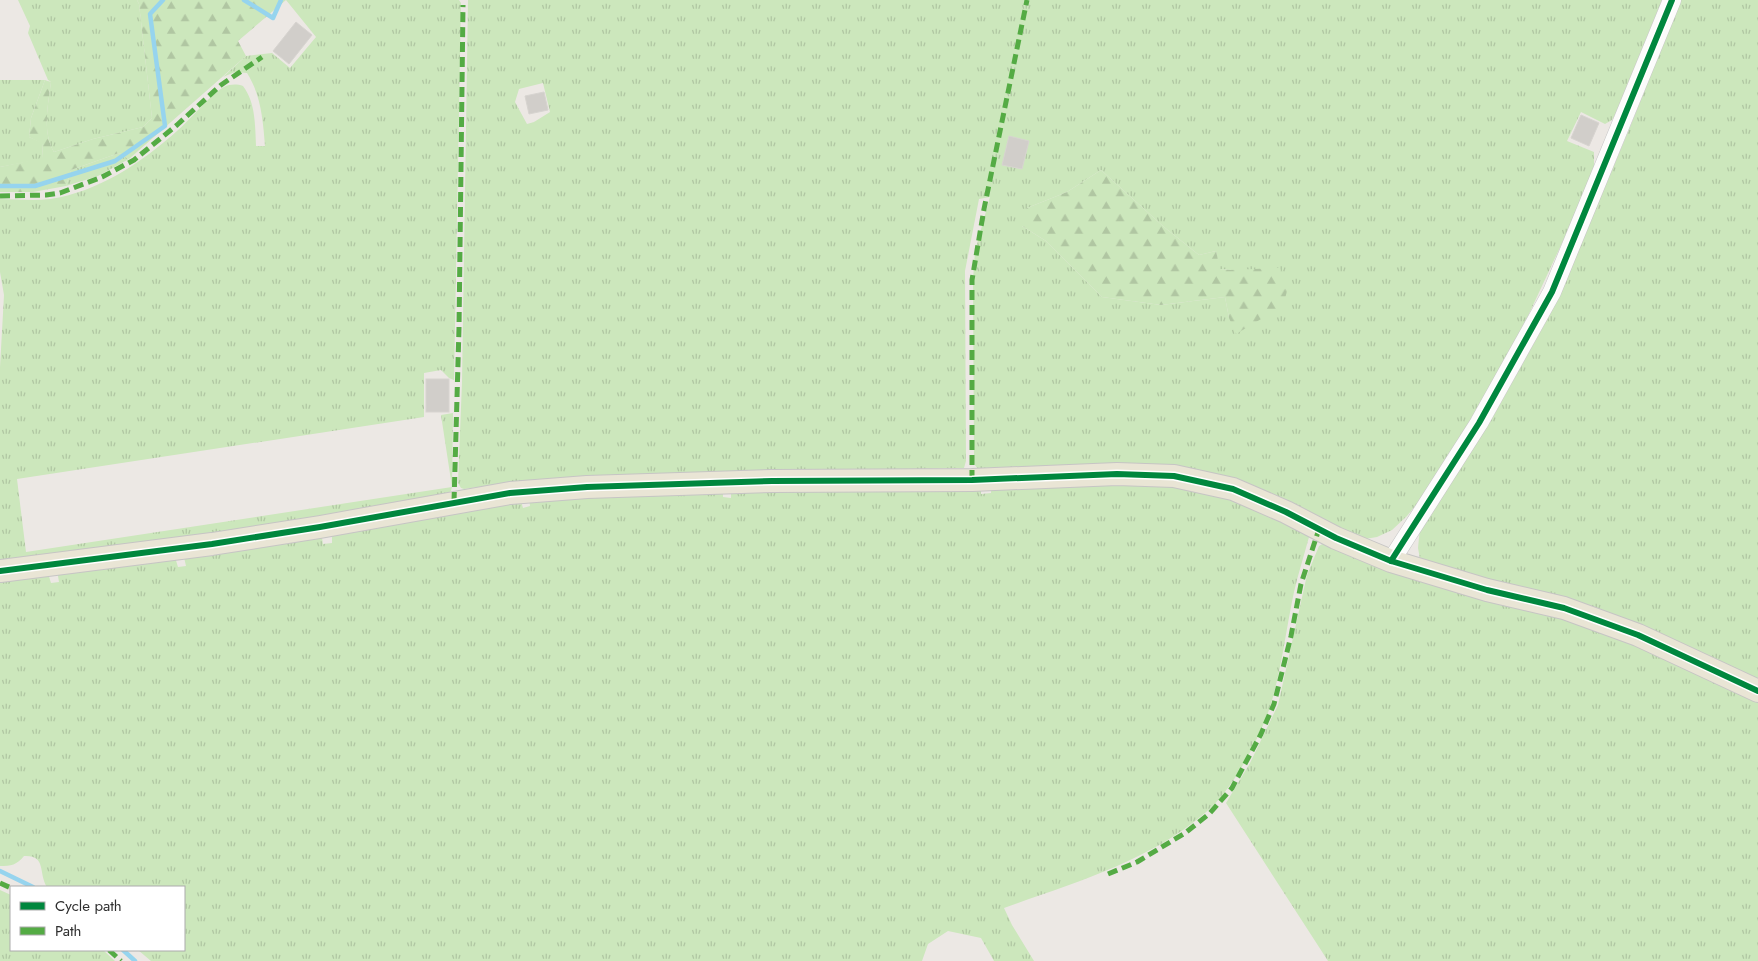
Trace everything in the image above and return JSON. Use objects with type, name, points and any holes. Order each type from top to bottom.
[{"type":"main road","points":[[0,571],[320,528],[510,493],[588,487],[772,481],[972,480],[1117,474],[1174,476],[1234,489],[1286,512],[1336,538],[1391,561],[1469,585],[1574,612],[1638,635],[1758,691]]},
{"type":"street","points":[[1391,561],[1480,423],[1552,292],[1672,0]]},
{"type":"green space","points":[[18,0],[137,0],[152,118],[143,127],[93,139],[54,152],[50,144],[47,127],[47,109],[51,82],[48,80],[28,33],[30,26]]},
{"type":"green space","points":[[137,0],[286,0],[238,41],[246,56],[129,159],[119,153],[71,170],[66,186],[33,192],[0,192],[0,167],[42,158],[43,144],[29,137],[31,118],[45,80],[51,82],[47,109],[47,127],[50,144],[54,152],[93,139],[143,127],[152,118]]},
{"type":"green space","points":[[286,0],[459,0],[461,3],[454,380],[441,370],[424,373],[424,417],[17,479],[26,552],[452,487],[451,491],[446,494],[304,520],[0,561],[0,367],[4,295],[0,272],[0,199],[50,199],[85,190],[102,183],[149,154],[182,127],[219,90],[229,85],[243,86],[253,107],[256,146],[265,146],[262,117],[252,81],[247,73],[235,72],[223,77],[246,56],[272,53],[290,68],[316,37]]},
{"type":"green space","points":[[468,0],[1662,0],[1612,120],[1605,124],[1581,112],[1567,141],[1594,152],[1594,168],[1576,213],[1528,316],[1473,418],[1428,490],[1407,516],[1392,530],[1377,537],[1365,539],[1355,537],[1261,490],[978,469],[974,464],[973,280],[975,251],[990,197],[979,199],[965,271],[966,461],[964,468],[653,474],[531,480],[464,489],[458,483],[462,382]],"holes":[[[543,83],[550,112],[527,124],[515,102],[519,89]],[[1101,170],[1164,227],[1199,255],[1216,251],[1219,269],[1230,270],[1229,318],[1225,297],[1161,305],[1102,297],[1046,241],[1022,226],[1027,208],[1067,192]]]},
{"type":"green space","points":[[1681,0],[1758,0],[1758,679],[1420,559],[1418,548],[1420,527],[1490,422],[1543,327],[1589,225]]},
{"type":"green space","points":[[0,80],[45,80],[31,118],[29,137],[43,143],[42,159],[0,167]]},
{"type":"green space","points":[[119,153],[129,159],[98,176],[66,186],[71,170]]},
{"type":"green space","points":[[1101,170],[1164,227],[1199,255],[1216,251],[1220,269],[1279,268],[1290,280],[1283,306],[1236,334],[1229,318],[1225,297],[1161,305],[1102,297],[1046,241],[1022,226],[1019,217],[1027,208],[1067,192]]},
{"type":"green space","points":[[453,413],[452,487],[441,415]]},
{"type":"green space","points":[[1129,479],[1227,494],[1299,528],[1309,537],[1294,592],[1271,704],[1253,747],[1226,791],[1205,813],[1183,830],[1135,858],[1083,880],[1004,908],[1034,961],[994,961],[981,938],[948,931],[928,944],[922,961],[151,961],[139,951],[185,951],[185,886],[46,886],[41,866],[36,858],[24,856],[14,864],[0,866],[0,577],[47,570],[51,583],[59,582],[57,570],[174,554],[178,567],[186,566],[183,553],[321,532],[323,544],[332,543],[332,530],[520,498],[523,508],[530,506],[529,497],[723,489],[723,497],[731,498],[731,489],[981,486],[981,494],[991,493],[991,486]]},
{"type":"green space","points":[[1324,543],[1586,622],[1758,700],[1758,961],[1328,961],[1226,803],[1250,763],[1278,705],[1307,575],[1319,546]]},
{"type":"green space","points":[[0,890],[10,895],[10,951],[104,951],[115,961],[0,961]]},
{"type":"building","points":[[296,22],[312,35],[289,64],[273,51]]},
{"type":"building","points":[[544,92],[548,110],[529,114],[525,96]]},
{"type":"building","points":[[1581,115],[1599,123],[1589,146],[1571,138]]},
{"type":"building","points":[[1009,136],[1029,141],[1022,169],[1002,165]]},
{"type":"building","points":[[426,379],[449,379],[449,412],[426,412]]},
{"type":"waterway","points":[[0,186],[35,186],[115,161],[165,126],[150,14],[163,0]]},
{"type":"waterway","points":[[244,0],[273,18],[281,0]]},
{"type":"waterway","points":[[0,871],[31,886]]},
{"type":"waterway","points":[[124,951],[135,961]]},
{"type":"marked path","points":[[972,480],[972,280],[984,209],[1027,0]]},
{"type":"marked path","points":[[454,502],[459,328],[463,5]]},
{"type":"marked path","points":[[0,196],[60,193],[102,177],[134,160],[177,125],[221,85],[262,57]]},
{"type":"marked path","points":[[1108,874],[1137,862],[1185,833],[1209,814],[1232,788],[1261,734],[1274,704],[1291,636],[1301,584],[1319,529]]},
{"type":"marked path","points":[[0,883],[10,888]]},
{"type":"marked path","points":[[110,951],[121,961]]},
{"type":"cycle path","points":[[1391,561],[1479,423],[1552,292],[1672,0]]},
{"type":"cycle path","points":[[0,571],[212,544],[510,493],[587,487],[772,481],[972,480],[1117,474],[1174,476],[1233,489],[1286,512],[1336,538],[1391,561],[1487,590],[1564,608],[1638,635],[1758,691]]}]
